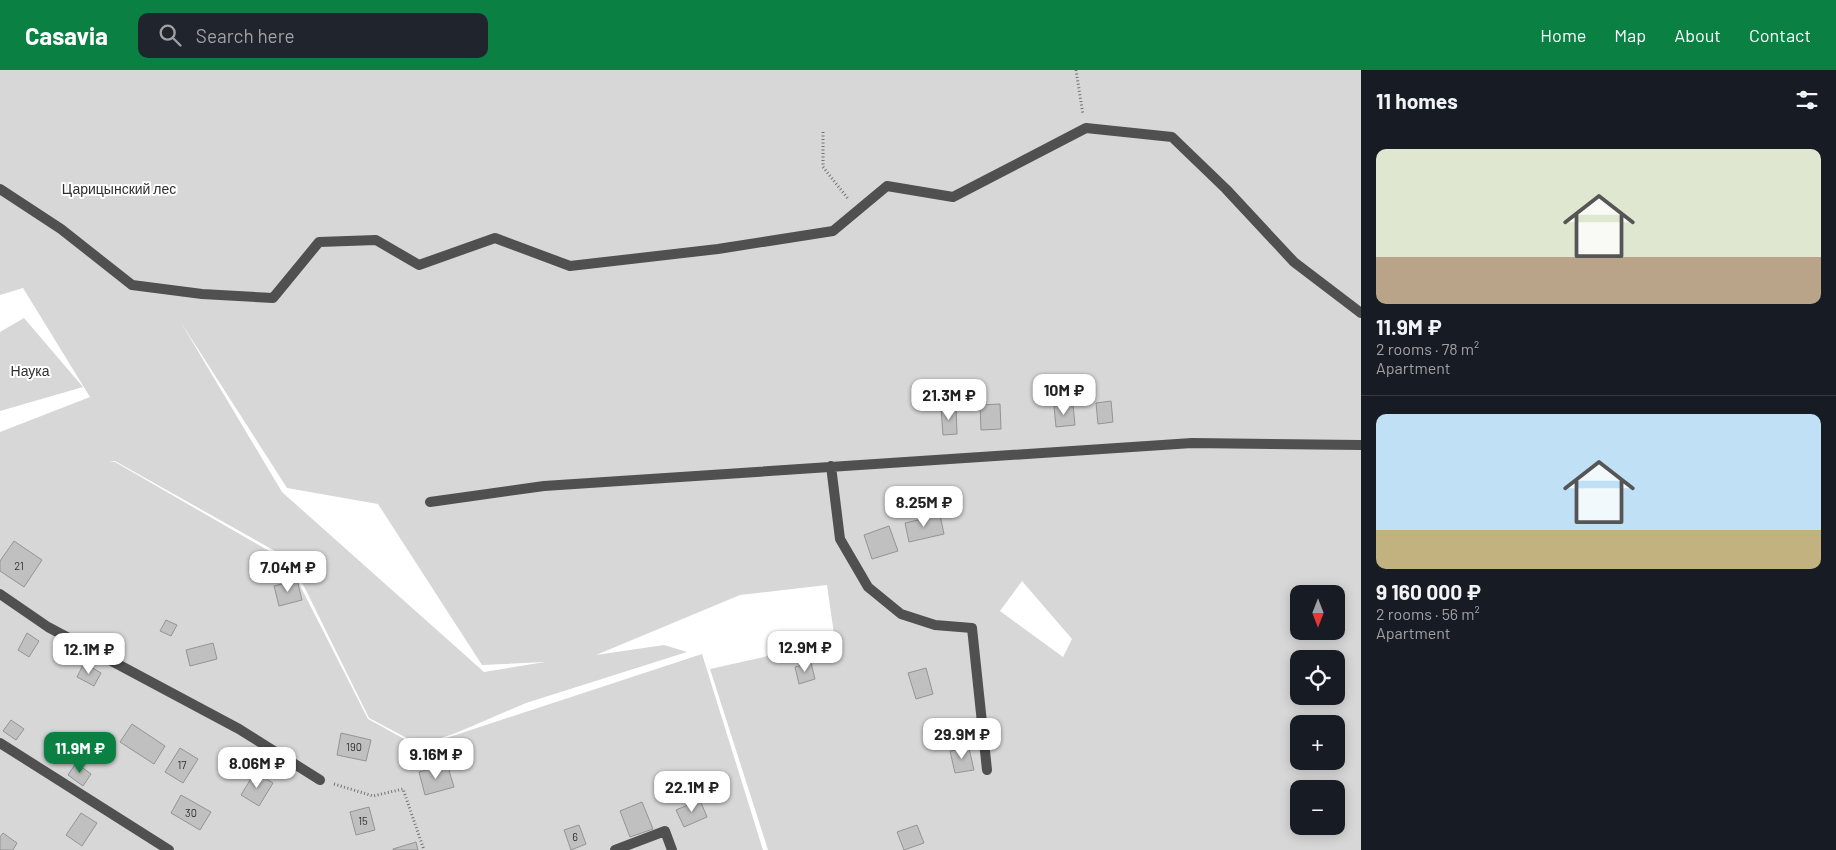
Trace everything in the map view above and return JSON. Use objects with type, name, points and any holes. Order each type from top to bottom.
[{"type":"lane","points":[[0,189],[61,229],[132,285],[202,294],[272,298],[319,242],[376,240],[419,265],[495,238],[570,266],[718,249],[833,231],[887,186],[953,197],[1086,128],[1172,137],[1226,189],[1294,262],[1361,313]]},
{"type":"lane","points":[[430,502],[544,486],[831,466],[1192,444],[1361,444]]},
{"type":"lane","points":[[831,466],[840,539],[868,587],[901,614],[935,625],[972,628],[988,770]]},
{"type":"lane","points":[[0,594],[48,627],[239,729],[320,780]]},
{"type":"lane","points":[[0,742],[169,850]]},
{"type":"lane","points":[[615,850],[665,831],[672,850]]},
{"type":"path","points":[[1076,70],[1086,128]]},
{"type":"path","points":[[823,132],[823,167],[857,211]]},
{"type":"path","points":[[320,780],[373,796],[403,788],[424,850]]},
{"type":"green space","name":"Царицынский лес","points":[[0,70],[1361,70],[1361,850],[768,850],[710,669],[835,641],[827,585],[740,595],[596,655],[664,645],[687,652],[526,703],[456,733],[420,745],[369,718],[291,560],[115,461],[109,462],[115,462],[288,562],[368,719],[419,747],[702,654],[763,850],[0,850],[0,432],[90,397],[23,288],[0,295]],"holes":[[[180,321],[287,488],[378,504],[482,665],[545,662],[484,672],[282,492]],[[1022,581],[1072,639],[1063,657],[1000,611]]]},
{"type":"green space","name":"Наука","points":[[24,318],[83,387],[0,411],[0,332]]},
{"type":"building","points":[[1111,401],[1113,422],[1098,424],[1096,403]]},
{"type":"building","points":[[1000,404],[1001,429],[981,430],[980,405]]},
{"type":"building","points":[[1073,405],[1075,425],[1056,427],[1054,406]]},
{"type":"building","points":[[956,407],[957,434],[943,435],[941,408]]},
{"type":"building","points":[[940,515],[944,534],[909,542],[905,523]]},
{"type":"building","points":[[889,526],[898,551],[872,559],[864,535]]},
{"type":"building","points":[[14,541],[42,560],[24,587],[0,571],[0,561]]},
{"type":"building","points":[[297,580],[302,600],[279,606],[274,586]]},
{"type":"building","points":[[166,620],[177,625],[171,636],[160,631]]},
{"type":"building","points":[[27,633],[39,641],[29,657],[18,650]]},
{"type":"building","points":[[213,643],[217,659],[190,666],[186,650]]},
{"type":"building","points":[[84,663],[101,673],[94,686],[77,677]]},
{"type":"building","points":[[811,663],[815,679],[799,684],[795,667]]},
{"type":"building","points":[[926,668],[933,694],[916,699],[908,673]]},
{"type":"building","points":[[11,720],[24,729],[16,740],[3,731]]},
{"type":"building","points":[[132,724],[165,746],[154,764],[120,742]]},
{"type":"building","points":[[341,733],[371,740],[366,761],[337,755]]},
{"type":"building","points":[[180,748],[198,759],[183,783],[165,772]]},
{"type":"building","points":[[969,748],[974,770],[955,773],[950,751]]},
{"type":"building","points":[[76,763],[91,774],[83,786],[68,775]]},
{"type":"building","points":[[447,764],[454,787],[425,795],[419,772]]},
{"type":"building","points":[[255,772],[273,783],[259,806],[241,795]]},
{"type":"building","points":[[181,795],[211,812],[200,830],[171,813]]},
{"type":"building","points":[[700,800],[707,817],[684,827],[676,810]]},
{"type":"building","points":[[642,802],[653,829],[630,837],[620,811]]},
{"type":"building","points":[[369,807],[375,830],[356,835],[350,812]]},
{"type":"building","points":[[81,813],[97,823],[82,846],[66,835]]},
{"type":"building","points":[[579,825],[586,844],[571,850],[564,830]]},
{"type":"building","points":[[917,825],[924,843],[904,850],[897,832]]},
{"type":"building","points":[[3,833],[17,843],[13,850],[0,850],[0,837]]},
{"type":"building","points":[[416,842],[418,850],[393,850],[393,849]]}]
